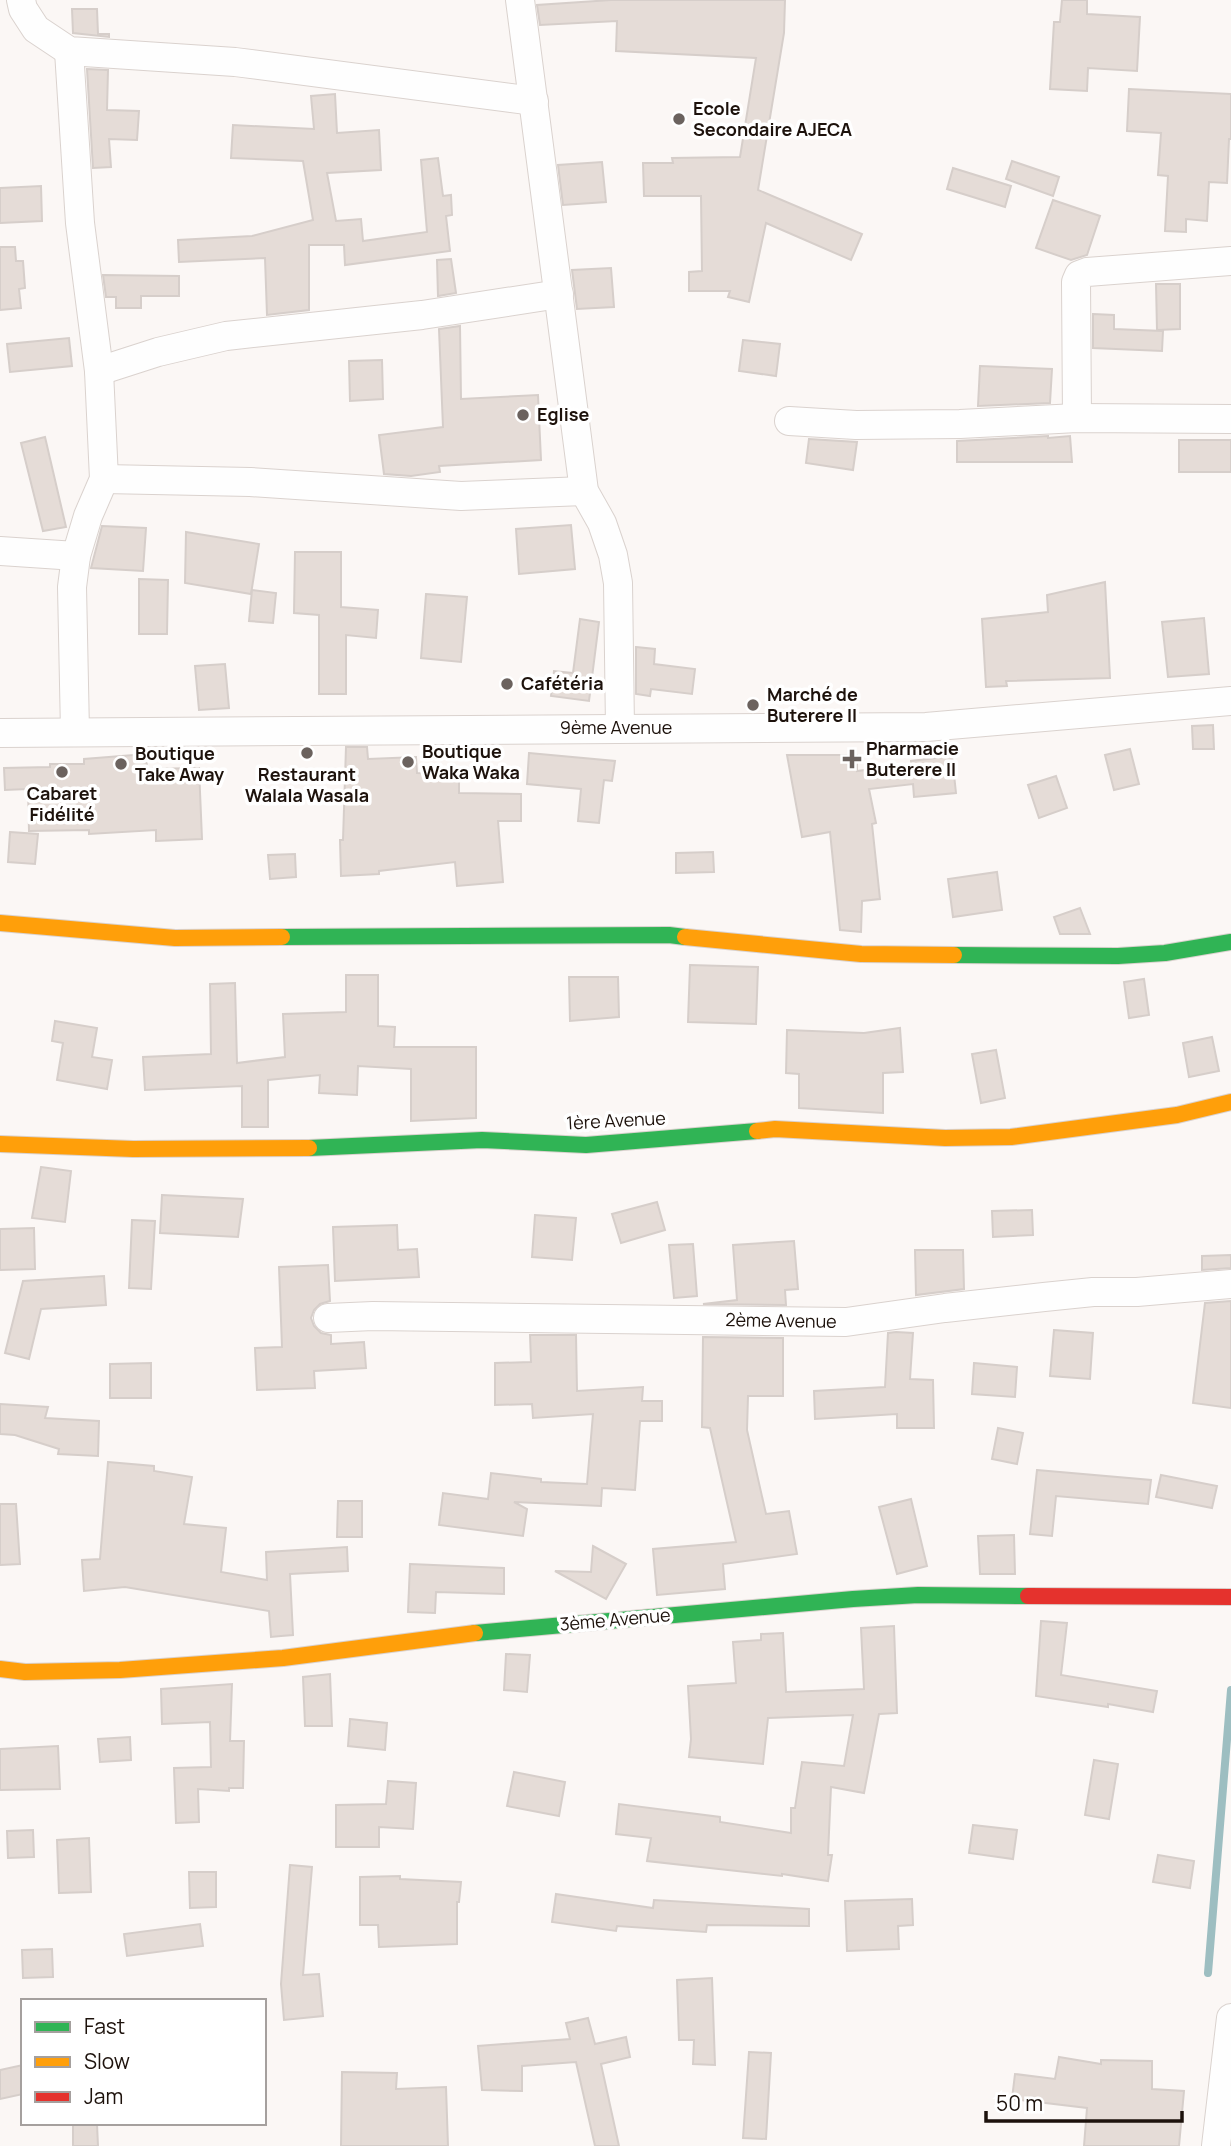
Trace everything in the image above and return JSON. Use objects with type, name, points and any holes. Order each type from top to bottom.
[{"type":"street","points":[[21,0],[23,9],[36,29],[69,51],[235,62],[534,101]]},
{"type":"street","points":[[520,0],[584,491],[603,523],[618,583],[620,728]]},
{"type":"street","points":[[69,51],[80,223],[99,371],[104,479],[88,516],[76,556],[72,587],[75,732]]},
{"type":"street","points":[[1077,418],[1076,282],[1079,275],[1087,272],[1231,261]]},
{"type":"street","points":[[99,371],[158,352],[226,336],[422,315],[559,294]]},
{"type":"street","points":[[789,421],[856,425],[1077,418],[1231,419]]},
{"type":"street","points":[[104,479],[250,482],[461,496],[584,491]]},
{"type":"street","points":[[0,551],[76,556]]},
{"type":"street","name":"9ème Avenue","points":[[0,733],[926,727],[1231,701]]},
{"type":"street","points":[[0,923],[175,938],[669,935],[861,954],[1118,956],[1165,953],[1231,942]]},
{"type":"street","name":"1ère Avenue","points":[[0,1144],[133,1149],[283,1149],[482,1140],[586,1145],[775,1129],[944,1138],[1011,1137],[1177,1115],[1231,1102]]},
{"type":"street","name":"2ème Avenue","points":[[328,1318],[373,1316],[846,1322],[1093,1292],[1137,1292],[1231,1284]]},
{"type":"street","name":"3ème Avenue","points":[[0,1670],[120,1670],[283,1658],[455,1635],[918,1595],[1231,1597]]},
{"type":"street","points":[[1216,2146],[1231,2018]]},
{"type":"building","points":[[611,0],[785,0],[784,33],[758,190],[862,234],[851,260],[766,223],[749,302],[728,297],[730,291],[689,291],[689,272],[702,271],[701,196],[644,196],[643,163],[673,163],[672,158],[740,157],[756,58],[616,51],[617,21],[540,25],[537,5]]},
{"type":"building","points":[[1062,0],[1087,0],[1087,14],[1140,17],[1137,71],[1088,68],[1087,91],[1050,89],[1054,22],[1060,22]]},
{"type":"building","points":[[72,9],[97,9],[98,34],[109,34],[109,37],[73,33]]},
{"type":"building","points":[[87,69],[108,70],[107,110],[139,111],[137,140],[109,139],[111,167],[93,168]]},
{"type":"building","points":[[1129,89],[1231,94],[1227,183],[1209,182],[1207,221],[1186,219],[1186,232],[1165,231],[1168,176],[1158,175],[1161,133],[1127,131]]},
{"type":"building","points":[[335,94],[337,133],[379,130],[381,170],[327,173],[336,221],[361,219],[363,241],[427,232],[421,160],[438,158],[443,196],[451,195],[452,215],[446,216],[450,251],[345,265],[344,245],[309,245],[309,310],[267,315],[265,258],[179,262],[178,240],[252,236],[313,220],[303,161],[231,158],[233,125],[314,129],[311,96]]},
{"type":"building","points":[[1012,161],[1059,177],[1053,196],[1006,179]]},
{"type":"building","points":[[602,162],[606,202],[563,205],[558,165]]},
{"type":"building","points":[[953,168],[1011,186],[1005,207],[947,189]]},
{"type":"building","points":[[41,186],[42,221],[0,223],[0,188]]},
{"type":"building","points":[[1053,200],[1100,216],[1087,255],[1071,260],[1036,248]]},
{"type":"building","points":[[0,247],[15,247],[16,261],[23,261],[25,288],[19,289],[21,308],[0,310]]},
{"type":"building","points":[[451,259],[456,293],[438,296],[437,260]]},
{"type":"building","points":[[611,268],[614,307],[577,309],[572,270]]},
{"type":"building","points":[[103,275],[179,276],[179,296],[141,296],[141,308],[116,308],[116,297],[106,297]]},
{"type":"building","points":[[1156,284],[1180,284],[1180,329],[1157,330]]},
{"type":"building","points":[[1093,314],[1114,315],[1114,329],[1163,331],[1162,351],[1093,348]]},
{"type":"building","points":[[460,326],[461,399],[538,395],[541,460],[439,466],[440,472],[411,476],[384,474],[379,435],[443,427],[439,329]]},
{"type":"building","points":[[69,338],[72,366],[10,372],[7,344]]},
{"type":"building","points":[[743,340],[780,344],[776,376],[739,371]]},
{"type":"building","points":[[382,360],[383,399],[350,401],[349,361]]},
{"type":"building","points":[[980,366],[1052,369],[1050,403],[978,406]]},
{"type":"building","points":[[1070,436],[1072,462],[957,462],[957,441]]},
{"type":"building","points":[[45,437],[66,527],[43,531],[21,443]]},
{"type":"building","points":[[809,439],[857,442],[853,470],[806,463]]},
{"type":"building","points":[[1179,440],[1231,440],[1231,472],[1179,472]]},
{"type":"building","points":[[571,525],[575,569],[519,574],[516,529]]},
{"type":"building","points":[[102,526],[146,528],[143,571],[91,568]]},
{"type":"building","points":[[186,532],[259,544],[251,594],[185,583]]},
{"type":"building","points":[[295,552],[341,552],[341,607],[378,610],[376,638],[346,635],[346,694],[319,694],[319,615],[294,613]]},
{"type":"building","points":[[139,579],[168,580],[167,634],[139,634]]},
{"type":"building","points":[[1105,582],[1110,678],[1006,681],[1007,686],[986,687],[982,619],[1048,612],[1047,595]]},
{"type":"building","points":[[252,590],[276,593],[273,623],[249,621]]},
{"type":"building","points":[[426,594],[467,597],[461,662],[421,658]]},
{"type":"building","points":[[1204,618],[1209,674],[1168,677],[1162,622]]},
{"type":"building","points":[[580,619],[599,622],[589,701],[551,696],[554,671],[573,673]]},
{"type":"building","points":[[636,647],[655,649],[654,664],[695,669],[692,694],[651,689],[650,696],[636,694]]},
{"type":"building","points":[[225,664],[229,708],[199,710],[195,666]]},
{"type":"building","points":[[1213,725],[1214,749],[1193,749],[1192,726]]},
{"type":"building","points":[[346,747],[367,747],[368,759],[416,757],[417,773],[459,774],[459,793],[521,794],[521,821],[498,821],[503,882],[457,886],[455,862],[379,871],[379,874],[341,876],[340,840],[343,840]]},
{"type":"building","points":[[1130,749],[1139,784],[1114,790],[1105,755]]},
{"type":"building","points":[[529,753],[615,761],[612,781],[604,780],[599,823],[578,821],[581,789],[527,784]]},
{"type":"building","points":[[146,754],[147,769],[199,768],[202,839],[156,841],[156,830],[89,834],[89,830],[29,831],[28,789],[5,790],[4,768],[84,764],[84,759]]},
{"type":"building","points":[[787,755],[857,755],[857,771],[952,756],[956,793],[914,797],[913,784],[869,789],[876,823],[872,824],[880,899],[862,901],[861,932],[840,930],[830,832],[802,837]]},
{"type":"building","points":[[1056,776],[1067,808],[1039,818],[1028,785]]},
{"type":"building","points":[[10,832],[38,834],[35,864],[8,862]]},
{"type":"building","points":[[713,852],[714,872],[676,873],[676,853]]},
{"type":"building","points":[[295,854],[296,877],[270,879],[268,855]]},
{"type":"building","points":[[997,872],[1002,910],[953,917],[948,879]]},
{"type":"building","points":[[1080,908],[1090,934],[1060,934],[1054,917]]},
{"type":"building","points":[[690,965],[758,967],[756,1024],[688,1022]]},
{"type":"building","points":[[346,975],[378,975],[378,1026],[395,1027],[394,1047],[476,1047],[476,1118],[411,1121],[411,1069],[358,1066],[357,1095],[319,1093],[320,1075],[268,1080],[268,1127],[242,1127],[242,1086],[145,1090],[143,1057],[211,1054],[210,984],[235,983],[237,1063],[285,1057],[283,1014],[346,1012]]},
{"type":"building","points":[[569,977],[618,977],[619,1017],[570,1021]]},
{"type":"building","points":[[1144,979],[1149,1015],[1129,1018],[1124,982]]},
{"type":"building","points":[[55,1021],[97,1028],[92,1057],[112,1060],[107,1089],[57,1080],[63,1043],[52,1041]]},
{"type":"building","points":[[900,1028],[903,1072],[883,1073],[883,1113],[799,1108],[799,1074],[786,1073],[787,1030],[864,1033]]},
{"type":"building","points":[[1212,1037],[1219,1071],[1189,1077],[1183,1043]]},
{"type":"building","points":[[996,1050],[1005,1098],[981,1103],[972,1054]]},
{"type":"building","points":[[41,1167],[71,1171],[65,1222],[32,1218]]},
{"type":"building","points":[[162,1195],[243,1199],[238,1237],[160,1233]]},
{"type":"building","points":[[657,1202],[665,1230],[621,1243],[612,1214]]},
{"type":"building","points":[[1032,1210],[1033,1235],[993,1237],[992,1211]]},
{"type":"building","points":[[535,1215],[576,1218],[572,1260],[532,1257]]},
{"type":"building","points":[[132,1220],[155,1221],[151,1289],[129,1288]]},
{"type":"building","points":[[397,1225],[398,1250],[417,1249],[419,1277],[335,1281],[333,1227]]},
{"type":"building","points":[[34,1228],[35,1269],[0,1270],[0,1229]]},
{"type":"building","points":[[794,1241],[798,1289],[785,1290],[786,1305],[703,1304],[737,1300],[733,1245]]},
{"type":"building","points":[[693,1244],[697,1296],[674,1298],[669,1245]]},
{"type":"building","points":[[915,1250],[963,1250],[964,1289],[916,1295]]},
{"type":"building","points":[[1231,1255],[1231,1268],[1202,1270],[1202,1256]]},
{"type":"building","points":[[328,1265],[330,1301],[320,1304],[311,1318],[321,1333],[331,1335],[331,1344],[364,1342],[366,1368],[314,1371],[315,1388],[257,1390],[255,1348],[282,1347],[279,1267]]},
{"type":"building","points":[[104,1276],[106,1305],[41,1309],[29,1359],[5,1353],[23,1281]]},
{"type":"building","points":[[1231,1301],[1231,1408],[1193,1403],[1205,1303]]},
{"type":"building","points":[[1054,1330],[1093,1333],[1090,1379],[1050,1376]]},
{"type":"building","points":[[888,1333],[913,1333],[910,1379],[933,1380],[934,1428],[897,1428],[897,1414],[815,1419],[814,1391],[885,1387]]},
{"type":"building","points":[[530,1335],[576,1335],[577,1391],[643,1387],[642,1401],[662,1401],[662,1421],[640,1421],[635,1490],[602,1488],[601,1506],[514,1502],[527,1509],[523,1536],[439,1525],[443,1493],[488,1499],[491,1473],[541,1479],[541,1482],[587,1484],[593,1414],[533,1418],[532,1404],[495,1405],[495,1363],[531,1362]]},
{"type":"building","points":[[703,1337],[783,1338],[783,1396],[748,1396],[747,1430],[766,1514],[789,1511],[797,1554],[723,1564],[725,1589],[657,1595],[653,1549],[736,1542],[710,1428],[702,1427]]},
{"type":"building","points":[[151,1363],[151,1398],[110,1398],[110,1364]]},
{"type":"building","points":[[974,1363],[1017,1367],[1015,1397],[972,1394]]},
{"type":"building","points":[[0,1404],[48,1407],[45,1418],[99,1421],[98,1456],[58,1454],[59,1449],[15,1435],[0,1434]]},
{"type":"building","points":[[998,1428],[1023,1433],[1017,1464],[992,1459]]},
{"type":"building","points":[[108,1462],[154,1466],[154,1471],[192,1477],[184,1524],[226,1528],[221,1572],[267,1580],[266,1552],[347,1547],[348,1571],[290,1574],[293,1635],[271,1637],[269,1611],[125,1587],[84,1591],[82,1560],[100,1559]]},
{"type":"building","points":[[1037,1470],[1151,1480],[1148,1504],[1056,1496],[1052,1536],[1030,1534]]},
{"type":"building","points":[[1161,1475],[1217,1486],[1212,1508],[1156,1497]]},
{"type":"building","points":[[911,1499],[927,1566],[897,1574],[879,1507]]},
{"type":"building","points":[[338,1501],[362,1501],[362,1537],[337,1537]]},
{"type":"building","points":[[0,1504],[16,1504],[20,1564],[0,1565]]},
{"type":"building","points":[[1014,1535],[1015,1574],[980,1574],[978,1536]]},
{"type":"building","points":[[593,1546],[626,1564],[606,1599],[555,1571],[591,1572]]},
{"type":"building","points":[[410,1564],[504,1568],[504,1594],[436,1592],[435,1613],[408,1612]]},
{"type":"building","points":[[1041,1621],[1067,1623],[1061,1675],[1157,1691],[1153,1712],[1036,1696]]},
{"type":"building","points":[[894,1626],[897,1713],[879,1714],[864,1793],[831,1787],[828,1855],[832,1855],[828,1881],[647,1861],[651,1838],[616,1834],[619,1804],[720,1817],[720,1822],[791,1833],[791,1808],[795,1808],[802,1762],[844,1766],[853,1715],[768,1718],[763,1764],[689,1757],[691,1739],[688,1686],[736,1683],[733,1642],[761,1640],[761,1634],[783,1633],[786,1692],[864,1689],[861,1628]]},
{"type":"building","points":[[506,1654],[530,1655],[527,1692],[504,1690]]},
{"type":"building","points":[[330,1674],[332,1726],[305,1726],[303,1677]]},
{"type":"building","points":[[232,1684],[230,1741],[244,1741],[243,1788],[229,1788],[229,1791],[198,1789],[199,1822],[176,1823],[174,1768],[211,1767],[210,1722],[162,1724],[161,1689]]},
{"type":"building","points":[[350,1719],[387,1723],[385,1750],[348,1746]]},
{"type":"building","points":[[130,1737],[131,1760],[100,1762],[98,1739]]},
{"type":"building","points":[[58,1746],[60,1789],[0,1790],[0,1749]]},
{"type":"building","points":[[1094,1760],[1118,1764],[1109,1819],[1085,1815]]},
{"type":"building","points":[[514,1772],[565,1782],[559,1816],[507,1806]]},
{"type":"building","points":[[388,1781],[416,1783],[413,1829],[379,1827],[379,1847],[336,1847],[336,1805],[386,1804]]},
{"type":"building","points":[[973,1825],[1017,1830],[1013,1859],[969,1853]]},
{"type":"building","points":[[33,1830],[34,1857],[8,1858],[7,1831]]},
{"type":"building","points":[[89,1838],[91,1892],[59,1893],[57,1840]]},
{"type":"building","points":[[1158,1855],[1194,1861],[1190,1888],[1153,1882]]},
{"type":"building","points":[[290,1865],[312,1867],[303,1975],[319,1974],[323,2016],[284,2020],[281,1984]]},
{"type":"building","points":[[189,1872],[216,1872],[216,1907],[190,1908]]},
{"type":"building","points":[[400,1876],[400,1879],[461,1882],[457,1902],[457,1944],[379,1947],[378,1925],[360,1925],[360,1877]]},
{"type":"building","points":[[556,1894],[653,1908],[654,1900],[809,1909],[809,1926],[707,1925],[706,1932],[617,1926],[616,1931],[552,1922]]},
{"type":"building","points":[[912,1899],[913,1925],[898,1926],[899,1949],[847,1951],[845,1901]]},
{"type":"building","points":[[200,1924],[203,1946],[127,1956],[124,1934]]},
{"type":"building","points":[[52,1949],[53,1977],[23,1978],[22,1950]]},
{"type":"building","points":[[712,1978],[715,2065],[693,2064],[694,2040],[679,2040],[677,1980]]},
{"type":"building","points":[[588,2018],[595,2044],[626,2037],[630,2057],[601,2064],[619,2146],[595,2146],[576,2062],[522,2066],[522,2091],[482,2090],[478,2046],[570,2039],[566,2023]]},
{"type":"building","points":[[749,2052],[771,2053],[766,2139],[743,2138]]},
{"type":"building","points":[[1059,2057],[1101,2064],[1101,2060],[1152,2061],[1152,2089],[1184,2091],[1179,2146],[1084,2146],[1087,2108],[1012,2099],[1015,2074],[1055,2079]]},
{"type":"building","points":[[21,2065],[21,2094],[0,2099],[0,2070]]},
{"type":"building","points":[[342,2072],[397,2073],[396,2089],[446,2087],[448,2146],[341,2146]]},
{"type":"building","points":[[73,2125],[97,2125],[98,2146],[73,2146]]},
{"type":"waterway","points":[[1208,1973],[1231,1690]]},
{"type":"traffic: fast","points":[[282,937],[685,937]]},
{"type":"traffic: fast","points":[[954,955],[1118,956],[1165,953],[1231,942]]},
{"type":"traffic: fast","points":[[309,1148],[482,1140],[586,1145],[757,1131]]},
{"type":"traffic: fast","points":[[475,1633],[853,1599],[918,1595],[1028,1596]]},
{"type":"traffic: slow","points":[[0,923],[175,938],[282,937]]},
{"type":"traffic: slow","points":[[685,937],[861,954],[954,955]]},
{"type":"traffic: slow","points":[[757,1131],[775,1129],[945,1138],[1011,1137],[1177,1115],[1231,1102]]},
{"type":"traffic: slow","points":[[0,1144],[133,1149],[309,1148]]},
{"type":"traffic: slow","points":[[0,1669],[25,1672],[120,1670],[283,1658],[475,1633]]},
{"type":"traffic: jam","points":[[1028,1596],[1231,1597]]},
{"type":"place","name":"Ecole Secondaire AJECA","points":[[679,119]]},
{"type":"place","name":"Eglise","points":[[523,415]]},
{"type":"place","name":"Cafétéria","points":[[507,684]]},
{"type":"place","name":"Marché de Buterere II","points":[[753,705]]},
{"type":"place","name":"Restaurant Walala Wasala","points":[[307,753]]},
{"type":"place","name":"Pharmacie Buterere II","points":[[852,759]]},
{"type":"place","name":"Boutique Waka Waka","points":[[408,762]]},
{"type":"place","name":"Boutique Take Away","points":[[121,764]]},
{"type":"place","name":"Cabaret Fidélité","points":[[62,772]]}]
